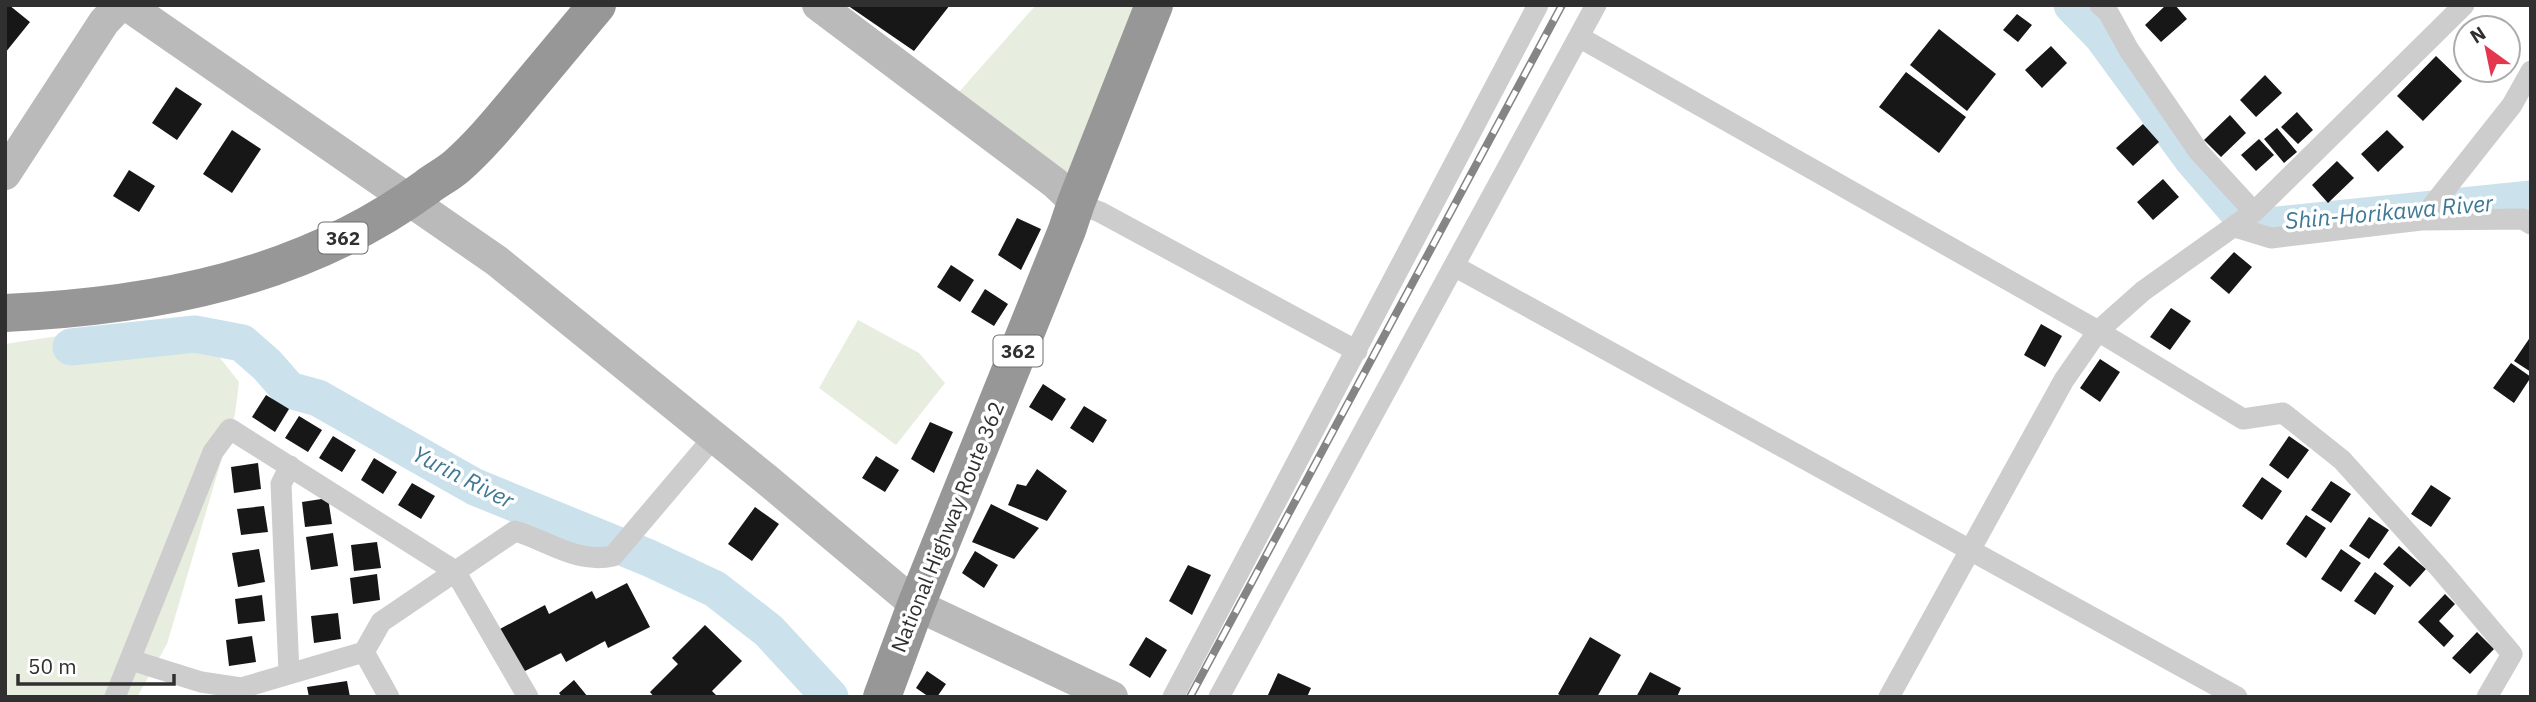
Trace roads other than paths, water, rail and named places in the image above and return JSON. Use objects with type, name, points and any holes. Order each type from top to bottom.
[{"type":"highway","name":"362","points":[[5,313],[51,311],[157,299],[233,280],[305,257],[355,233],[409,201],[456,167],[490,133],[597,5]]},
{"type":"highway","name":"National Highway Route 362","points":[[882,697],[1154,5]]},
{"type":"street","points":[[5,174],[104,22],[120,5]]},
{"type":"street","points":[[127,5],[497,261],[916,605],[1112,697]]},
{"type":"street","points":[[818,5],[1055,183],[1076,203],[1100,212],[1357,351]]},
{"type":"street","points":[[1174,697],[1538,5]]},
{"type":"street","points":[[1219,697],[1596,5]]},
{"type":"street","points":[[1889,697],[2064,380],[2098,331],[2143,291],[2254,212],[2464,5]]},
{"type":"street","points":[[2107,8],[2129,50],[2200,152],[2254,212]]},
{"type":"street","points":[[1579,37],[2098,331],[2243,419],[2283,413],[2342,460],[2441,569],[2512,654],[2487,697]]},
{"type":"street","points":[[2421,220],[2512,105],[2531,71]]},
{"type":"street","points":[[2235,227],[2272,238],[2421,220],[2523,219],[2531,224]]},
{"type":"street","points":[[1454,266],[2237,697]]},
{"type":"street","points":[[114,697],[213,452],[230,429],[455,571],[528,697]]},
{"type":"street","points":[[131,660],[201,682],[241,688],[364,652],[381,622],[515,531],[583,557],[597,560],[613,556],[713,438]]},
{"type":"street","points":[[289,673],[281,484],[290,466]]},
{"type":"street","points":[[364,652],[389,697]]},
{"type":"waterway","name":"Shin-Horikawa River","points":[[2072,5],[2103,37],[2193,160],[2237,211]]},
{"type":"waterway","name":"Shin-Horikawa River","points":[[2263,223],[2268,226],[2531,199]]},
{"type":"waterway","points":[[2515,201],[2531,212]]},
{"type":"waterway","name":"Yurin River","points":[[71,347],[195,334],[242,343],[267,365],[289,390],[318,398],[475,487],[649,558],[715,589],[769,631],[830,697]]},
{"type":"railway","points":[[1190,697],[1562,5]]}]
